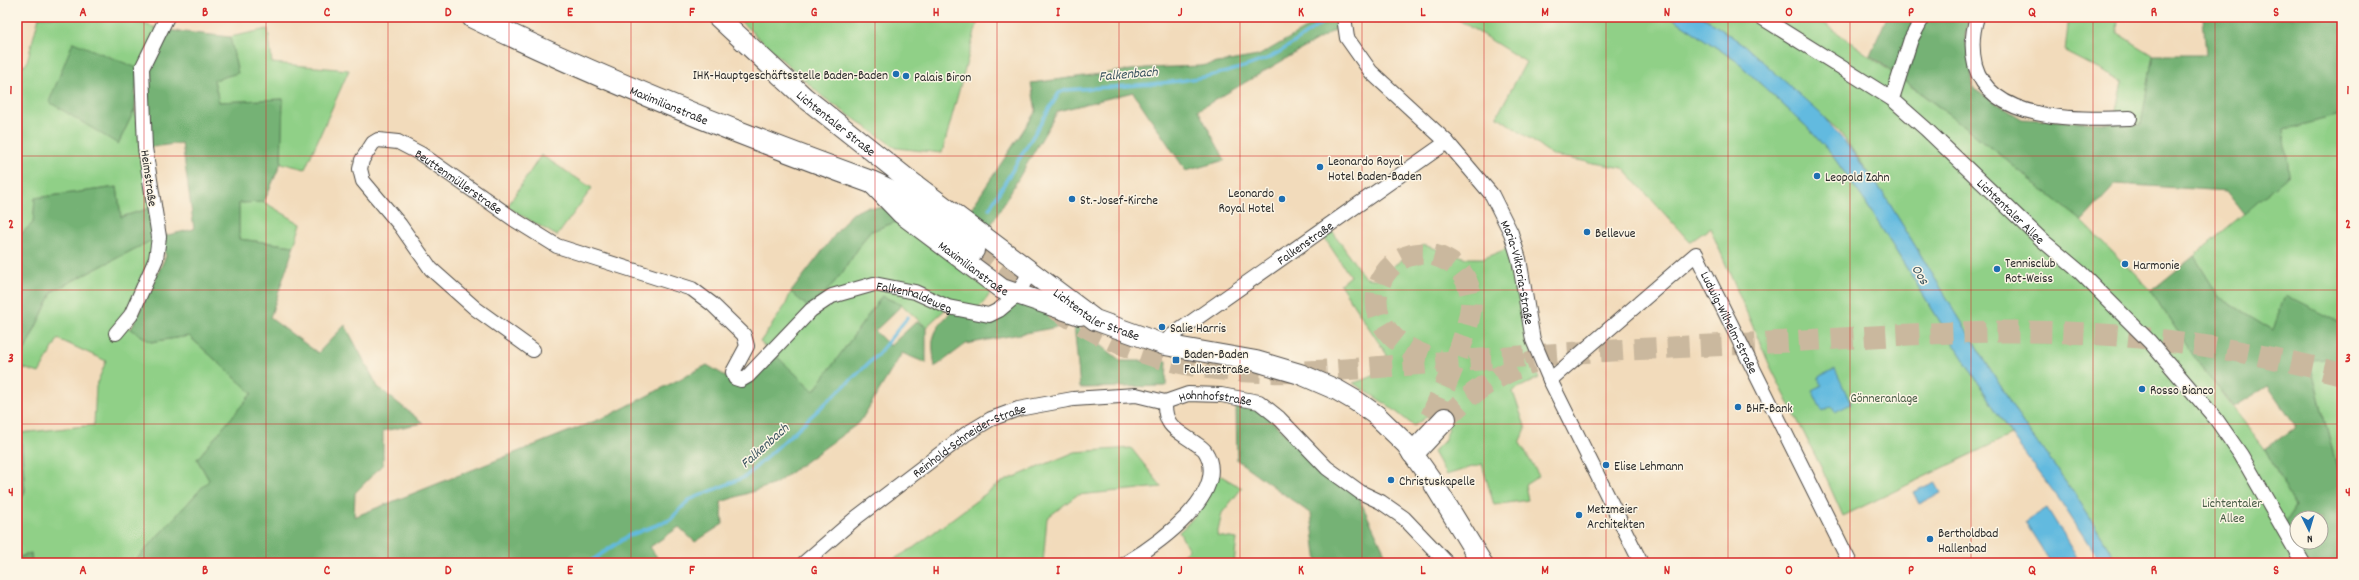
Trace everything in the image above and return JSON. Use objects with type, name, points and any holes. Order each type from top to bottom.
[{"type":"main road","name":"Maximilianstraße","points":[[473,17],[539,49],[651,96],[871,182],[897,194],[973,250]]},
{"type":"main road","name":"Lichtentaler Straße","points":[[718,17],[804,97],[910,182],[1095,320],[1165,345],[1256,360],[1300,374],[1337,390],[1376,415],[1409,449],[1432,481],[1482,563]]},
{"type":"main road","name":"Maximilianstraße","points":[[871,182],[902,214],[1002,289],[1095,320]]},
{"type":"main road","points":[[1409,449],[1421,430],[1438,418]]},
{"type":"street","name":"Heimstraße","points":[[116,333],[131,315],[156,259],[159,237],[145,148],[142,68],[167,17]]},
{"type":"street","name":"Maria-Viktoria-Straße","points":[[1344,17],[1347,38],[1371,72],[1447,142],[1492,195],[1511,233],[1519,259],[1533,340],[1550,380],[1641,563]]},
{"type":"street","name":"Lichtentaler Allee","points":[[1761,17],[1892,100],[1926,129],[2042,240],[2080,272],[2150,342],[2216,419],[2241,455],[2303,563]]},
{"type":"street","points":[[1892,100],[1911,39],[1923,17]]},
{"type":"street","points":[[1977,17],[1972,41],[1977,71],[1989,90],[2002,101],[2018,108],[2043,115],[2102,119],[2130,118]]},
{"type":"street","name":"Beuttenmüllerstraße","points":[[533,350],[476,309],[442,280],[431,269],[400,225],[363,182],[360,168],[362,160],[373,143],[378,140],[398,142],[421,154],[514,220],[557,246],[692,289],[712,304],[744,335],[747,346],[733,372],[735,378],[741,380]]},
{"type":"street","name":"Falkenstraße","points":[[1165,345],[1170,337],[1447,142]]},
{"type":"street","name":"Ludwig-Wilhelm-Straße","points":[[1550,380],[1696,254],[1850,563]]},
{"type":"street","name":"Falkenhaldeweg","points":[[741,380],[748,376],[811,310],[832,296],[874,284],[915,292],[948,307],[989,315],[999,310],[1017,295],[1030,272]]},
{"type":"street","name":"Hahnhofstraße","points":[[1126,563],[1149,549],[1192,513],[1210,481],[1209,462],[1204,450],[1170,425],[1165,415],[1166,402],[1188,394],[1221,395],[1259,402],[1279,418],[1327,468],[1360,492],[1381,502],[1404,518],[1447,563]]},
{"type":"street","name":"Reinhold-Schneider-Straße","points":[[804,563],[857,516],[966,434],[991,419],[1018,409],[1073,399],[1136,395],[1166,402]]},
{"type":"green space","points":[[39,17],[120,17],[157,28],[118,144],[135,109],[151,208],[121,217],[117,187],[35,198],[33,223],[17,238],[17,67],[26,65]]},
{"type":"green space","points":[[743,17],[979,17],[942,153],[896,148],[823,97],[741,22]]},
{"type":"green space","points":[[1326,17],[1335,17],[1340,27],[1198,110],[1225,160],[1186,171],[1133,92],[1058,111],[987,232],[967,215],[1036,111],[1031,83],[1146,68],[1200,66],[1258,56]]},
{"type":"green space","name":"Gönneranlage","points":[[1454,17],[1671,17],[1735,60],[1807,127],[1832,155],[1864,200],[2011,435],[1843,516],[1821,467],[1770,366],[1710,228],[1690,242],[1623,168],[1554,156],[1497,116],[1526,62]]},
{"type":"green space","name":"Lichtentaler Allee","points":[[1703,17],[1816,17],[1950,115],[2082,221],[2151,291],[2199,364],[2265,449],[2295,506],[2293,510],[2289,510],[2289,516],[2283,527],[2289,538],[2289,550],[2296,550],[2303,563],[2118,563],[2073,491],[2026,428],[1883,193],[1839,131],[1744,45]]},
{"type":"green space","points":[[1887,17],[1970,17],[1965,36],[1974,89],[2022,119],[2141,125],[2153,55],[2206,55],[2203,17],[2342,17],[2342,114],[2284,130],[2289,175],[2244,214],[2226,191],[2116,184],[2082,221],[1950,115],[1870,55]]},
{"type":"green space","points":[[2069,17],[2118,17],[2117,33],[2153,55],[2141,125],[2114,124],[2123,82],[2065,52]]},
{"type":"green space","points":[[268,29],[272,63],[349,70],[305,169],[281,163],[283,99],[219,102],[214,80],[237,73],[230,37]]},
{"type":"green space","points":[[166,30],[230,37],[238,73],[214,80],[219,102],[283,99],[281,163],[264,202],[239,203],[239,239],[294,246],[270,318],[318,353],[345,325],[378,387],[423,423],[383,431],[383,464],[355,493],[354,517],[610,415],[707,365],[734,381],[773,353],[814,391],[882,296],[902,305],[875,331],[890,346],[917,321],[926,327],[926,363],[902,353],[860,422],[775,484],[721,502],[723,524],[695,542],[679,527],[650,547],[661,563],[133,563],[209,480],[197,459],[252,393],[189,336],[151,342],[131,329],[166,256],[159,237],[194,229],[182,143],[145,148],[148,66]]},
{"type":"green space","points":[[73,42],[137,68],[135,109],[118,144],[49,102]]},
{"type":"green space","points":[[2342,114],[2342,324],[2285,296],[2273,330],[2219,297],[2194,256],[2289,175],[2284,130]]},
{"type":"green space","points":[[541,155],[592,188],[557,236],[507,207]]},
{"type":"green space","points":[[117,187],[121,217],[151,208],[158,237],[53,291],[17,366],[17,238],[33,223],[35,198]]},
{"type":"green space","points":[[264,202],[301,224],[294,246],[239,239],[239,203]]},
{"type":"green space","points":[[866,207],[886,208],[898,221],[869,232],[842,273],[811,310],[791,292],[850,215]]},
{"type":"green space","points":[[898,221],[991,292],[978,308],[974,310],[963,310],[948,307],[926,327],[902,305],[882,296],[814,391],[760,342],[785,306],[791,292],[811,309],[842,273],[869,232]]},
{"type":"green space","points":[[1333,232],[1362,274],[1366,278],[1375,279],[1423,245],[1467,258],[1484,258],[1511,247],[1533,340],[1531,361],[1539,378],[1516,389],[1513,392],[1526,429],[1520,443],[1539,476],[1525,485],[1528,500],[1494,505],[1482,464],[1446,475],[1433,452],[1444,441],[1449,429],[1438,413],[1429,415],[1414,426],[1389,406],[1353,383],[1375,375],[1382,367],[1387,355],[1340,284],[1350,276],[1324,237]]},
{"type":"green space","points":[[158,237],[134,299],[119,321],[151,342],[189,336],[252,393],[197,459],[209,480],[133,563],[32,563],[31,553],[17,558],[17,507],[25,491],[20,433],[94,425],[96,386],[106,361],[58,339],[39,373],[17,366],[53,291]]},
{"type":"green space","points":[[2194,256],[2219,297],[2273,330],[2285,295],[2342,324],[2342,381],[2330,359],[2309,360],[2342,487],[2342,563],[2303,563],[2296,550],[2329,550],[2329,510],[2293,510],[2295,506],[2265,449],[2296,427],[2268,386],[2234,407],[2199,364],[2151,291]]},
{"type":"green space","points":[[1018,299],[1074,324],[966,344],[935,367],[933,348],[934,336],[940,325],[952,310],[993,318]]},
{"type":"green space","points":[[1074,324],[1121,361],[1167,361],[1166,386],[1080,388]]},
{"type":"green space","points":[[2330,358],[2342,381],[2342,487],[2309,359]]},
{"type":"green space","points":[[17,377],[25,491],[17,507]]},
{"type":"green space","points":[[1236,405],[1258,408],[1320,467],[1358,496],[1386,555],[1375,563],[1317,563],[1311,514],[1237,460]]},
{"type":"green space","points":[[1131,448],[1162,487],[1077,495],[1047,518],[1043,563],[887,563],[913,548],[1000,483],[1075,452]]},
{"type":"green space","points":[[1216,473],[1242,488],[1222,513],[1217,536],[1237,539],[1234,563],[1173,563],[1189,550],[1179,532],[1203,506],[1210,492]]},
{"type":"green space","points":[[2289,516],[2289,538],[2283,527]]},
{"type":"green space","points":[[31,553],[32,563],[17,563],[17,558]]},
{"type":"water","name":"Oos","points":[[1671,17],[1703,17],[1744,45],[1821,114],[1849,147],[1883,193],[2026,428],[2073,491],[2118,563],[2101,563],[2059,499],[2011,435],[1864,200],[1832,155],[1807,127],[1735,60]]},
{"type":"water","points":[[1835,369],[1851,404],[1835,412],[1832,406],[1822,411],[1812,390],[1822,385],[1818,377]]},
{"type":"water","points":[[1935,482],[1941,493],[1919,504],[1913,492]]},
{"type":"water","points":[[2047,508],[2081,563],[2051,563],[2025,522]]},
{"type":"waterway","name":"Falkenbach","points":[[989,209],[1059,93],[1066,90],[1142,85],[1193,79],[1242,68],[1273,56],[1322,23]]},
{"type":"waterway","name":"Falkenbach","points":[[588,563],[628,536],[670,520],[689,500],[745,477],[877,355],[908,317]]},
{"type":"tunnel","points":[[973,250],[1042,300],[1089,329],[1141,352],[1194,366],[1220,369],[1273,372],[1326,371],[1604,351],[1901,335],[2006,331],[2111,335],[2177,342],[2244,352],[2342,374]]},
{"type":"tunnel","points":[[1431,417],[1450,375],[1463,340],[1471,309],[1470,291],[1466,280],[1460,271],[1456,266],[1446,260],[1423,254],[1403,258],[1388,270],[1378,288],[1377,308],[1386,328],[1406,347],[1439,360]]},
{"type":"tunnel","points":[[1445,419],[1475,392],[1508,372],[1533,362]]},
{"type":"place","name":"IHK-Hauptgeschäftsstelle Baden-Baden","points":[[896,74]]},
{"type":"place","name":"Palais Biron","points":[[906,76]]},
{"type":"place","name":"Leonardo Royal Hotel Baden-Baden","points":[[1320,167]]},
{"type":"place","name":"Leopold Zahn","points":[[1817,176]]},
{"type":"place","name":"St.-Josef-Kirche","points":[[1072,199]]},
{"type":"place","name":"Leonardo Royal Hotel","points":[[1282,199]]},
{"type":"place","name":"Bellevue","points":[[1587,232]]},
{"type":"place","name":"Harmonie","points":[[2125,264]]},
{"type":"place","name":"Tennisclub Rot-Weiss","points":[[1997,269]]},
{"type":"place","name":"Salie Harris","points":[[1162,327]]},
{"type":"place","name":"Baden-Baden Falkenstraße","points":[[1176,360]]},
{"type":"place","name":"Rosso Bianco","points":[[2142,389]]},
{"type":"place","name":"BHF-Bank","points":[[1738,407]]},
{"type":"place","name":"Elise Lehmann","points":[[1606,465]]},
{"type":"place","name":"Christuskapelle","points":[[1391,480]]},
{"type":"place","name":"Metzmeier Architekten","points":[[1579,515]]},
{"type":"place","name":"Bertholdbad Hallenbad","points":[[1930,539]]}]
